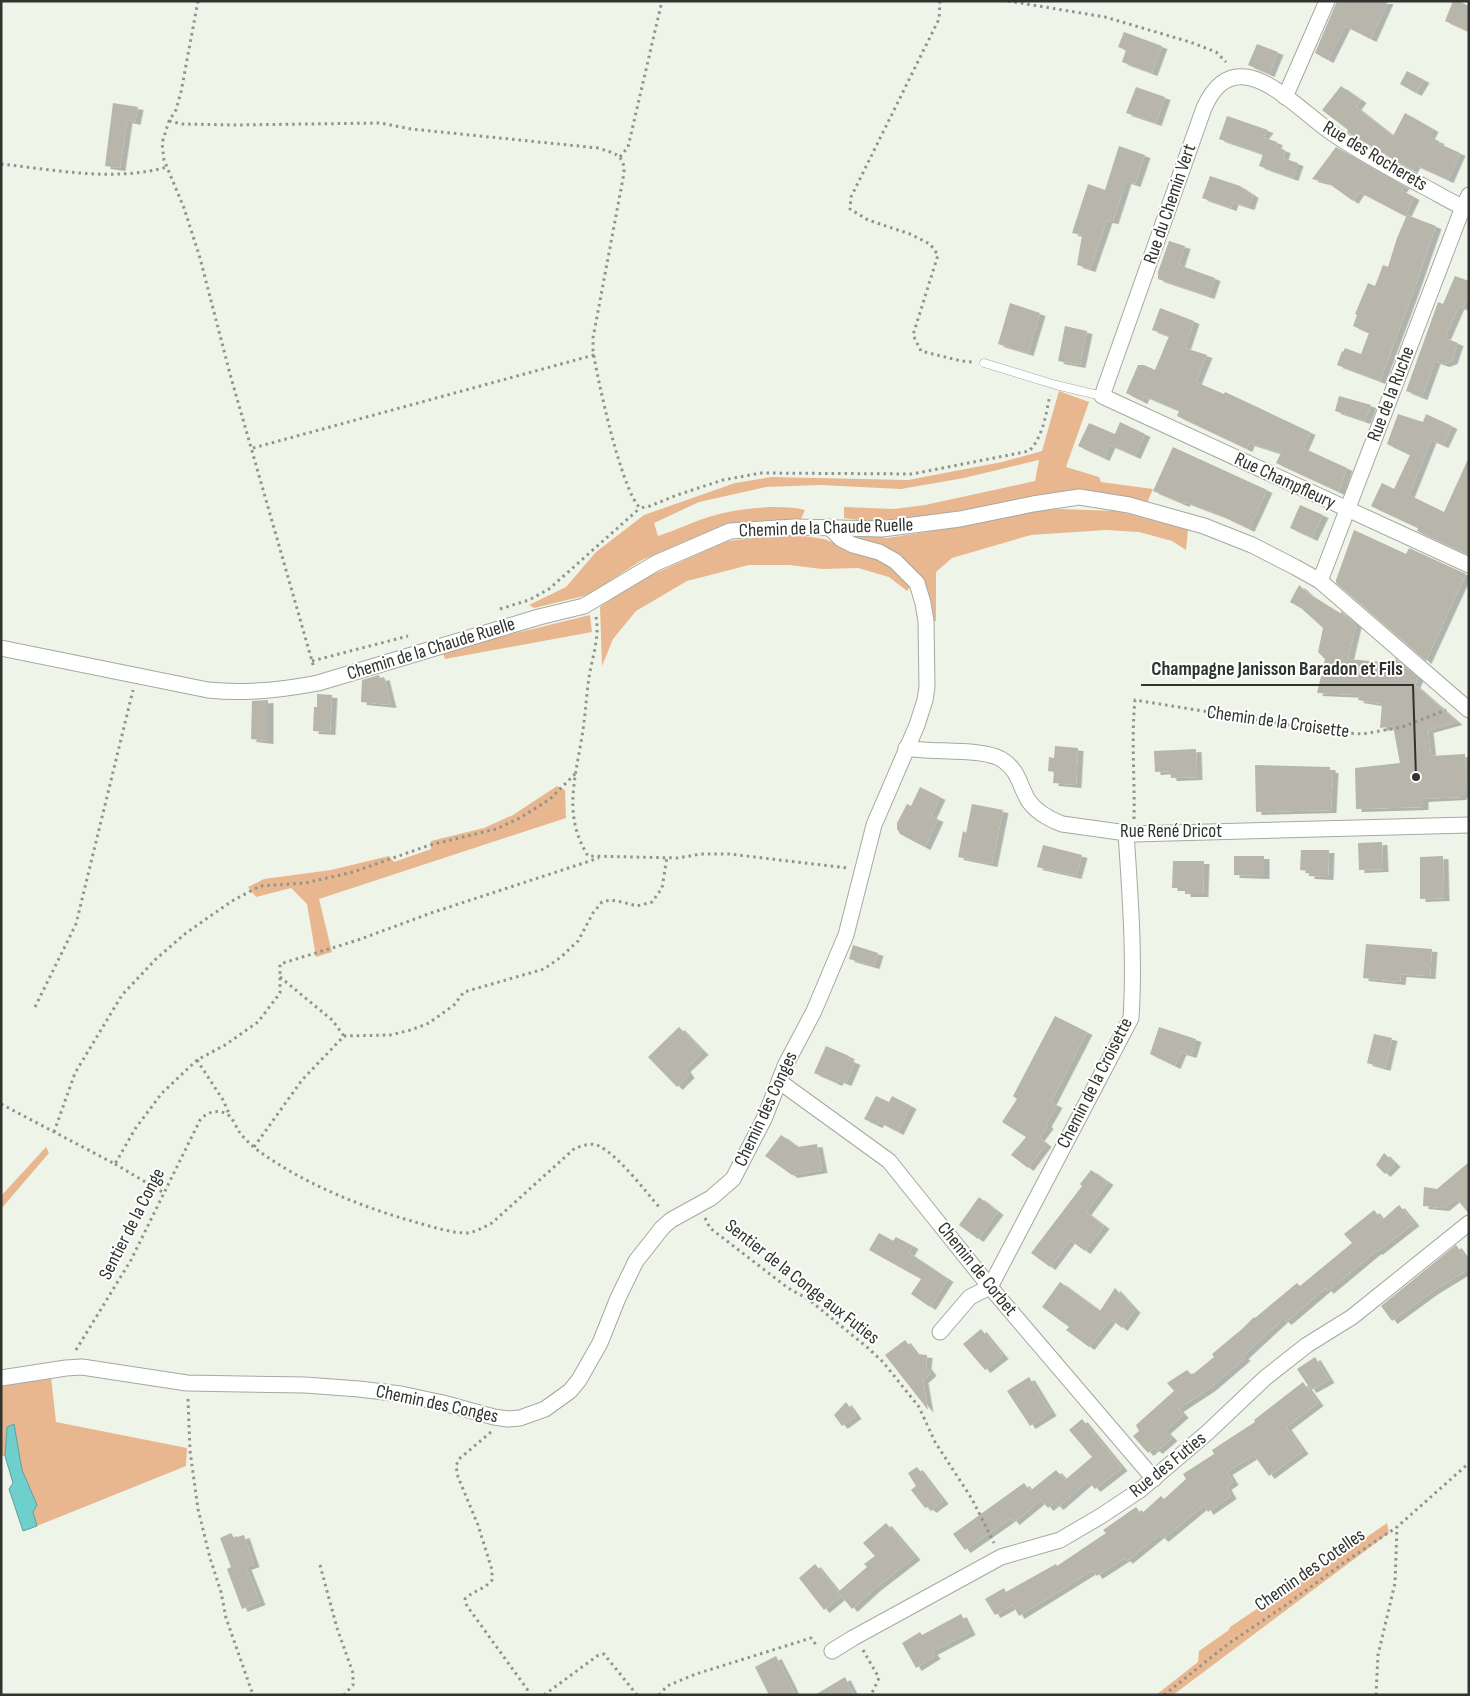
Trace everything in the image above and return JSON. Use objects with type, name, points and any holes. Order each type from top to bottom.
[{"type":"street","points":[[1236,77],[1255,78],[1286,97],[1327,1]]},
{"type":"street","name":"Rue du Chemin Vert","points":[[1102,396],[1204,108],[1214,89],[1220,84],[1236,77]]},
{"type":"street","name":"Rue des Rocherets","points":[[1286,97],[1340,138],[1381,163],[1467,204]]},
{"type":"street","name":"Rue de la Ruche","points":[[1320,581],[1467,204]]},
{"type":"street","name":"Rue Champfleury","points":[[1102,396],[1469,565]]},
{"type":"street","name":"Chemin de la Chaude Ruelle","points":[[1,648],[208,690],[228,692],[293,688],[538,617],[584,606],[656,563],[730,531],[795,527],[882,529],[914,526],[1079,497],[1129,505],[1204,526],[1252,545],[1295,566],[1320,581],[1465,707]]},
{"type":"street","name":"Chemin des Conges","points":[[1,1378],[82,1367],[187,1383],[305,1384],[400,1394],[502,1418],[520,1418],[533,1414],[557,1402],[570,1391],[579,1380],[600,1343],[621,1291],[636,1261],[662,1228],[671,1220],[711,1198],[733,1179],[764,1120],[786,1064],[814,1011],[846,935],[874,825],[921,713],[927,687],[926,621],[922,596],[917,583],[895,561],[879,552],[841,539],[829,527]]},
{"type":"street","name":"Rue René Dricot","points":[[906,748],[982,754],[999,758],[1016,772],[1028,800],[1052,821],[1130,834],[1469,825]]},
{"type":"street","name":"Chemin de la Croisette","points":[[990,1287],[1131,1018],[1130,834]]},
{"type":"street","name":"Chemin de Corbet","points":[[780,1082],[890,1161],[990,1287],[1154,1479]]},
{"type":"street","name":"Rue des Futies","points":[[832,1651],[1001,1557],[1060,1540],[1101,1516],[1154,1479],[1208,1432],[1265,1378],[1307,1345],[1352,1317],[1469,1223]]},
{"type":"street","points":[[940,1332],[970,1298],[990,1287]]},
{"type":"lane","points":[[984,363],[1049,383],[1102,396]]},
{"type":"path","points":[[198,1],[181,92],[176,110],[169,121],[162,143],[164,160],[184,208],[200,258],[230,374],[253,448],[318,682]]},
{"type":"path","points":[[620,157],[628,146],[662,1]]},
{"type":"path","points":[[940,1],[939,19],[851,197],[850,209],[868,220],[910,234],[930,244],[938,256],[913,335],[922,352],[961,362],[984,363]]},
{"type":"path","points":[[1008,1],[1105,17],[1190,42],[1216,52],[1231,67],[1236,77]]},
{"type":"path","points":[[169,121],[182,124],[234,126],[380,123],[410,129],[598,148],[612,152],[620,157],[624,164],[624,172],[593,338],[594,355],[617,453],[634,502],[640,508]]},
{"type":"path","points":[[1,164],[70,172],[124,174],[147,173],[167,167]]},
{"type":"path","points":[[253,448],[594,355]]},
{"type":"path","points":[[498,610],[529,600],[549,589],[640,508],[723,480],[761,473],[912,474],[1029,451],[1036,444],[1046,416],[1050,394],[1049,383]]},
{"type":"path","points":[[593,601],[597,623],[595,653],[589,676],[581,741],[571,796],[572,816],[581,846],[588,856],[599,858],[729,854],[863,870]]},
{"type":"path","points":[[312,661],[409,636]]},
{"type":"path","points":[[35,1007],[76,924],[137,675]]},
{"type":"path","name":"Chemin de la Croisette","points":[[1130,834],[1135,791],[1132,752],[1134,700],[1333,732],[1363,734],[1402,728],[1465,707]]},
{"type":"path","points":[[54,1132],[75,1073],[122,995],[156,959],[186,933],[232,901],[260,886],[304,883],[353,872],[430,846],[496,829],[520,818],[550,799],[575,774]]},
{"type":"path","points":[[254,1147],[302,1080],[344,1036],[390,1035],[411,1030],[429,1023],[454,1005],[464,992],[544,968],[561,957],[578,941],[593,913],[602,902],[610,900],[637,906],[652,902],[662,888],[667,857]]},
{"type":"path","points":[[115,1164],[135,1129],[162,1093],[197,1060],[225,1045],[258,1022],[280,993],[280,964],[358,940],[431,913],[599,858]]},
{"type":"path","points":[[280,977],[332,1020],[344,1036]]},
{"type":"path","points":[[197,1060],[223,1100],[230,1117],[239,1131],[254,1147],[273,1161],[311,1181],[378,1211],[452,1232],[467,1233],[479,1230],[492,1223],[575,1148],[591,1144],[598,1146],[614,1158],[671,1220]]},
{"type":"path","points":[[1,1104],[115,1164],[164,1193]]},
{"type":"path","name":"Sentier de la Conge","points":[[66,1368],[131,1260],[200,1120],[208,1113],[213,1112],[219,1112],[230,1117]]},
{"type":"path","name":"Sentier de la Conge aux Futies","points":[[699,1204],[710,1228],[788,1288],[808,1299],[883,1362],[919,1407],[936,1442],[972,1499],[1001,1557]]},
{"type":"path","points":[[187,1383],[190,1451],[198,1509],[210,1558],[221,1592],[226,1618],[253,1695]]},
{"type":"path","points":[[502,1418],[486,1438],[459,1459],[456,1466],[492,1570],[492,1580],[486,1587],[471,1592],[465,1599],[466,1606],[527,1689],[529,1695]]},
{"type":"path","name":"Chemin des Cotelles","points":[[1164,1695],[1228,1644],[1397,1527],[1469,1463]]},
{"type":"path","points":[[1376,1695],[1378,1655],[1395,1582],[1397,1527]]},
{"type":"path","points":[[320,1565],[337,1628],[353,1673],[353,1685],[344,1695]]},
{"type":"path","points":[[659,1695],[667,1686],[696,1674],[794,1643],[811,1638],[817,1646]]},
{"type":"path","points":[[853,1638],[867,1655],[879,1678],[871,1695]]},
{"type":"path","points":[[544,1695],[598,1656],[604,1654],[637,1695]]},
{"type":"shaded area","points":[[1059,391],[1089,402],[1066,467],[1099,477],[1101,482],[1153,489],[1147,503],[1080,494],[1053,493],[991,506],[890,521],[873,522],[844,518],[844,507],[894,509],[925,505],[1035,481],[1039,460],[964,478],[901,489],[820,485],[766,487],[699,502],[654,523],[658,536],[709,517],[748,509],[784,507],[805,510],[801,519],[728,523],[642,560],[588,595],[534,608],[529,605],[566,587],[596,552],[644,515],[735,483],[771,477],[908,480],[1002,462],[1042,451]]},
{"type":"shaded area","points":[[1038,510],[1118,511],[1188,530],[1186,550],[1172,541],[1139,532],[1106,530],[1031,535],[952,558],[936,572],[936,621],[933,621],[927,590],[854,542],[861,533],[887,538],[959,527]]},
{"type":"shaded area","points":[[791,534],[824,539],[884,562],[902,575],[910,587],[907,591],[889,577],[858,568],[822,569],[789,565],[749,565],[687,581],[636,611],[613,639],[602,666],[600,607],[636,582],[727,541]]},
{"type":"shaded area","points":[[590,615],[592,632],[445,659],[442,651]]},
{"type":"shaded area","points":[[557,786],[565,790],[566,818],[319,899],[332,952],[316,957],[307,904],[291,888],[256,897],[248,887],[264,879],[331,870],[389,856],[394,862],[431,849],[431,841],[484,828],[513,815]]},
{"type":"shaded area","points":[[46,1147],[49,1153],[1,1209],[1,1196]]},
{"type":"shaded area","points":[[51,1377],[56,1422],[187,1448],[186,1466],[37,1526],[33,1512],[36,1505],[22,1470],[14,1425],[7,1427],[5,1456],[1,1456],[1,1385]]},
{"type":"shaded area","points":[[1387,1523],[1389,1533],[1173,1695],[1156,1695],[1198,1662],[1199,1651],[1229,1630],[1230,1627],[1303,1578],[1305,1580]]},
{"type":"water","points":[[14,1424],[22,1470],[37,1505],[33,1512],[37,1526],[23,1531],[9,1489],[13,1483],[5,1456],[7,1427]]},
{"type":"building","points":[[1337,1],[1388,1],[1371,39],[1345,26],[1328,60],[1315,53]]},
{"type":"building","points":[[1453,1],[1469,6],[1469,32],[1445,21]]},
{"type":"building","points":[[1124,32],[1162,46],[1152,73],[1122,62],[1126,50],[1118,47]]},
{"type":"building","points":[[1257,44],[1278,52],[1269,74],[1248,65]]},
{"type":"building","points":[[1407,71],[1424,80],[1416,93],[1400,84]]},
{"type":"building","points":[[1341,86],[1361,100],[1356,107],[1393,136],[1405,113],[1433,129],[1429,137],[1460,153],[1448,180],[1415,165],[1412,170],[1347,132],[1348,130],[1322,110]]},
{"type":"building","points":[[1136,87],[1165,97],[1156,123],[1126,113]]},
{"type":"building","points":[[113,103],[138,107],[135,122],[127,120],[120,168],[105,166]]},
{"type":"building","points":[[1227,116],[1268,130],[1263,137],[1277,142],[1276,147],[1285,150],[1283,158],[1298,163],[1293,178],[1259,166],[1263,154],[1219,139]]},
{"type":"building","points":[[1119,146],[1145,155],[1135,184],[1126,181],[1113,221],[1107,220],[1090,269],[1077,265],[1082,235],[1072,233],[1088,184],[1105,190]]},
{"type":"building","points":[[1336,147],[1404,186],[1401,190],[1414,197],[1405,216],[1359,192],[1353,201],[1328,183],[1312,179]]},
{"type":"building","points":[[1210,176],[1240,186],[1253,195],[1249,207],[1233,202],[1231,208],[1202,198]]},
{"type":"building","points":[[1407,215],[1436,226],[1380,381],[1337,365],[1345,348],[1361,354],[1369,333],[1353,326],[1357,315],[1355,314],[1368,283],[1375,286],[1383,265],[1388,267]]},
{"type":"building","points":[[1169,241],[1185,246],[1179,265],[1215,278],[1209,296],[1158,279],[1158,272]]},
{"type":"building","points":[[1455,276],[1469,281],[1469,294],[1463,308],[1459,306],[1445,338],[1458,343],[1452,361],[1444,364],[1435,361],[1422,397],[1406,391],[1438,302],[1443,304]]},
{"type":"building","points":[[1010,303],[1040,313],[1028,353],[998,344]]},
{"type":"building","points":[[1160,308],[1194,321],[1185,348],[1207,355],[1196,382],[1224,394],[1225,392],[1310,432],[1303,448],[1347,468],[1339,492],[1276,463],[1281,453],[1249,443],[1247,449],[1177,416],[1179,411],[1144,396],[1142,401],[1126,393],[1138,365],[1144,365],[1155,370],[1169,336],[1152,330]]},
{"type":"building","points":[[1065,326],[1087,331],[1080,365],[1058,361]]},
{"type":"building","points":[[1339,396],[1371,405],[1365,421],[1335,411]]},
{"type":"building","points":[[1398,414],[1423,422],[1426,414],[1452,426],[1443,445],[1431,440],[1409,495],[1444,512],[1469,457],[1469,555],[1417,531],[1418,528],[1371,506],[1382,483],[1394,489],[1410,455],[1387,444]]},
{"type":"building","points":[[1120,422],[1145,434],[1135,456],[1110,445],[1104,458],[1078,446],[1089,423],[1115,434]]},
{"type":"building","points":[[1173,447],[1267,490],[1249,529],[1222,516],[1185,502],[1184,504],[1153,491]]},
{"type":"building","points":[[1300,505],[1323,515],[1312,538],[1290,528]]},
{"type":"building","points":[[1354,530],[1406,554],[1409,548],[1466,574],[1426,661],[1336,583]]},
{"type":"building","points":[[1299,585],[1309,594],[1341,614],[1341,611],[1356,625],[1348,659],[1393,663],[1395,658],[1418,678],[1415,685],[1457,722],[1428,730],[1431,756],[1465,754],[1466,795],[1461,795],[1461,797],[1423,799],[1423,807],[1356,809],[1355,768],[1400,763],[1393,726],[1380,728],[1382,704],[1358,700],[1359,695],[1317,693],[1325,659],[1318,652],[1323,628],[1301,608],[1290,602]]},
{"type":"building","points":[[379,675],[380,678],[384,677],[391,705],[361,702],[362,680]]},
{"type":"building","points":[[317,694],[332,695],[330,732],[313,731],[314,707],[317,707]]},
{"type":"building","points":[[268,700],[268,741],[251,739],[252,701]]},
{"type":"building","points":[[1055,746],[1078,748],[1076,785],[1053,783],[1054,772],[1048,771],[1049,757],[1054,758]]},
{"type":"building","points":[[1196,749],[1197,777],[1171,778],[1170,771],[1155,772],[1154,751]]},
{"type":"building","points":[[1255,765],[1330,767],[1330,770],[1333,770],[1331,810],[1256,812]]},
{"type":"building","points":[[920,787],[940,797],[931,816],[938,819],[925,847],[900,834],[897,829],[897,823],[907,804],[911,806]]},
{"type":"building","points":[[972,804],[1003,810],[992,864],[958,857],[963,831],[966,833]]},
{"type":"building","points":[[1382,842],[1383,869],[1359,870],[1358,843]]},
{"type":"building","points":[[1043,845],[1082,855],[1076,876],[1037,867]]},
{"type":"building","points":[[1301,850],[1329,850],[1328,877],[1309,876],[1309,871],[1300,870]]},
{"type":"building","points":[[1234,856],[1264,856],[1264,876],[1234,875]]},
{"type":"building","points":[[1443,856],[1444,898],[1420,899],[1420,857]]},
{"type":"building","points":[[1173,861],[1204,861],[1203,894],[1185,894],[1185,888],[1172,888]]},
{"type":"building","points":[[1366,944],[1432,949],[1430,976],[1401,974],[1400,982],[1363,978]]},
{"type":"building","points":[[853,945],[878,953],[874,966],[849,959]]},
{"type":"building","points":[[1055,1016],[1087,1032],[1051,1102],[1057,1105],[1046,1124],[1048,1126],[1039,1138],[1046,1144],[1028,1168],[1011,1155],[1026,1137],[1002,1122],[1017,1099],[1013,1096]]},
{"type":"building","points":[[679,1027],[703,1052],[685,1069],[689,1075],[677,1087],[648,1057]]},
{"type":"building","points":[[1159,1027],[1196,1039],[1191,1055],[1181,1052],[1175,1066],[1150,1054]]},
{"type":"building","points":[[1374,1034],[1392,1038],[1385,1068],[1367,1063]]},
{"type":"building","points":[[826,1046],[849,1056],[848,1059],[855,1062],[846,1083],[838,1080],[837,1083],[814,1073]]},
{"type":"building","points":[[876,1096],[889,1102],[892,1096],[911,1106],[898,1132],[879,1122],[877,1125],[864,1119]]},
{"type":"building","points":[[781,1135],[798,1147],[817,1144],[822,1170],[792,1175],[765,1156]]},
{"type":"building","points":[[1384,1153],[1395,1164],[1385,1174],[1376,1165]]},
{"type":"building","points":[[1469,1162],[1469,1214],[1456,1198],[1444,1208],[1423,1206],[1424,1187],[1437,1189]]},
{"type":"building","points":[[1091,1170],[1108,1182],[1086,1212],[1104,1226],[1085,1251],[1070,1240],[1050,1267],[1031,1253],[1082,1186],[1080,1184]]},
{"type":"building","points":[[979,1197],[998,1212],[978,1239],[959,1225]]},
{"type":"building","points":[[1399,1205],[1414,1223],[1376,1251],[1328,1291],[1326,1288],[1286,1322],[1283,1319],[1243,1356],[1245,1358],[1210,1388],[1178,1409],[1183,1415],[1165,1431],[1172,1438],[1157,1451],[1154,1448],[1148,1453],[1133,1436],[1139,1431],[1136,1425],[1174,1391],[1167,1383],[1187,1370],[1192,1375],[1214,1357],[1212,1354],[1254,1317],[1297,1283],[1300,1286],[1352,1243],[1344,1234],[1374,1210],[1382,1220]]},
{"type":"building","points":[[879,1233],[893,1241],[896,1237],[913,1246],[909,1253],[948,1279],[930,1307],[911,1294],[921,1279],[869,1250]]},
{"type":"building","points":[[1456,1245],[1469,1263],[1469,1269],[1433,1291],[1392,1321],[1381,1306]]},
{"type":"building","points":[[1060,1282],[1100,1311],[1115,1288],[1135,1310],[1122,1328],[1111,1319],[1089,1347],[1066,1330],[1069,1327],[1042,1307]]},
{"type":"building","points":[[981,1329],[1003,1356],[985,1370],[963,1344]]},
{"type":"building","points":[[905,1340],[916,1354],[927,1355],[926,1366],[931,1373],[923,1380],[928,1410],[885,1355]]},
{"type":"building","points":[[1315,1357],[1329,1380],[1311,1390],[1297,1369]]},
{"type":"building","points":[[1029,1377],[1051,1413],[1030,1426],[1007,1391]]},
{"type":"building","points":[[1303,1382],[1318,1403],[1286,1427],[1303,1451],[1269,1476],[1254,1455],[1227,1472],[1233,1482],[1226,1487],[1231,1496],[1208,1512],[1204,1505],[1163,1539],[1159,1535],[1127,1561],[1125,1558],[1097,1576],[1093,1570],[1019,1616],[1013,1605],[995,1615],[985,1599],[1004,1588],[1006,1592],[1056,1564],[1057,1566],[1106,1533],[1103,1530],[1136,1507],[1141,1514],[1161,1496],[1164,1499],[1186,1479],[1183,1474],[1214,1454],[1212,1450],[1255,1422],[1254,1420]]},
{"type":"building","points":[[846,1402],[856,1416],[842,1426],[834,1415]]},
{"type":"building","points":[[1082,1419],[1122,1468],[1095,1489],[1088,1481],[1058,1507],[1054,1503],[1048,1508],[1041,1500],[1014,1522],[1011,1518],[965,1550],[953,1534],[1024,1483],[1030,1491],[1056,1470],[1065,1480],[1092,1457],[1069,1430]]},
{"type":"building","points":[[917,1467],[943,1501],[931,1510],[928,1507],[925,1508],[911,1490],[916,1486],[908,1473]]},
{"type":"building","points":[[886,1523],[915,1557],[875,1588],[852,1609],[838,1592],[867,1567],[864,1564],[875,1556],[863,1543]]},
{"type":"building","points":[[231,1533],[234,1538],[244,1535],[254,1564],[246,1567],[260,1602],[242,1609],[227,1569],[231,1567],[220,1538]]},
{"type":"building","points":[[815,1564],[841,1596],[824,1610],[799,1578]]},
{"type":"building","points":[[961,1614],[970,1632],[932,1652],[935,1656],[916,1668],[902,1643],[920,1632],[922,1635]]},
{"type":"building","points":[[776,1656],[795,1695],[769,1695],[755,1667]]},
{"type":"building","points":[[845,1677],[854,1695],[815,1695]]},
{"type":"place","name":"Champagne Janisson Baradon et Fils","points":[[1416,777]]}]
